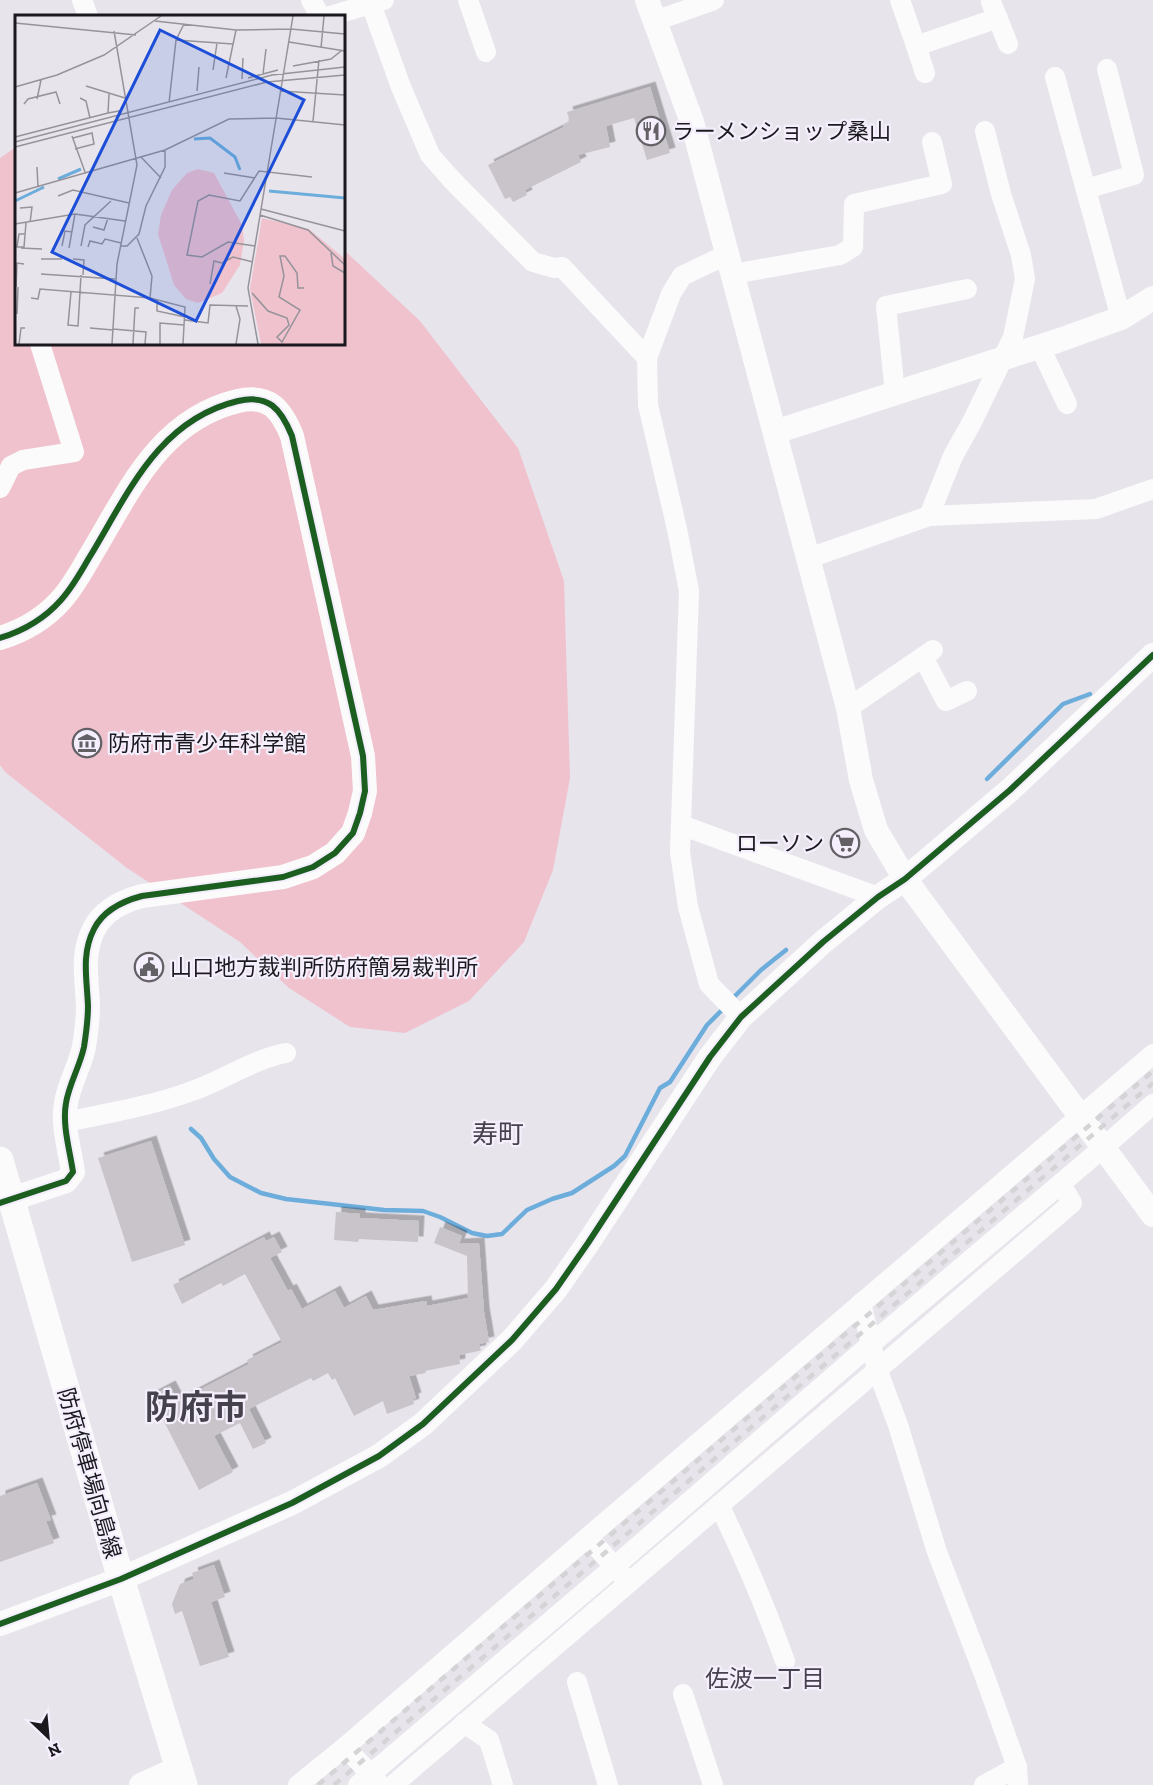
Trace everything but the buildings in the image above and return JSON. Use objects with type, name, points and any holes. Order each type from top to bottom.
[{"type":"main road","name":"防府停車場向島線","points":[[0,1160],[6,1201],[182,1777]]},
{"type":"street","points":[[82,0],[88,15]]},
{"type":"street","points":[[311,0],[319,15]]},
{"type":"street","points":[[468,0],[486,52]]},
{"type":"street","points":[[714,0],[651,10],[692,122],[848,708],[861,780],[876,830],[905,879],[1153,1215]]},
{"type":"street","points":[[900,0],[925,73]]},
{"type":"street","points":[[333,15],[377,2],[401,87],[430,155],[533,262],[554,268],[562,267],[647,358]]},
{"type":"street","points":[[916,46],[994,10],[1008,44]]},
{"type":"street","points":[[1086,189],[1134,175],[1107,69]]},
{"type":"street","points":[[1055,77],[1121,318]]},
{"type":"street","points":[[929,516],[953,456],[1013,336],[1025,279],[1021,255],[1001,194],[985,130]]},
{"type":"street","points":[[741,1017],[709,984],[688,907],[680,852],[689,591],[648,405],[647,358],[671,294],[682,276],[730,264],[840,255],[853,247],[854,204],[942,184],[932,142]]},
{"type":"street","points":[[895,393],[886,306],[967,289]]},
{"type":"street","points":[[775,432],[1040,347],[1121,318],[1153,298]]},
{"type":"street","points":[[0,488],[11,466],[23,460],[74,452],[40,345]]},
{"type":"street","points":[[1040,347],[1067,404]]},
{"type":"street","points":[[0,638],[15,633],[42,617],[62,600],[145,467],[166,440],[186,423],[227,404],[249,399],[268,402],[283,416],[292,436],[363,756],[365,791],[353,833],[335,853],[314,867],[283,877],[142,896],[123,901],[107,913],[95,927],[87,946],[85,967],[88,1008],[84,1047],[65,1104],[73,1172],[66,1181],[6,1201]]},
{"type":"street","points":[[809,558],[929,516],[1096,509],[1153,489]]},
{"type":"street","points":[[848,708],[928,653],[945,701],[967,691]]},
{"type":"street","points":[[0,1624],[120,1579],[292,1503],[380,1456],[423,1424],[512,1340],[556,1289],[710,1058],[741,1017],[824,942],[878,897],[905,879],[1010,790],[1153,656]]},
{"type":"street","points":[[681,825],[878,897]]},
{"type":"street","points":[[66,1122],[192,1091],[235,1073],[266,1056],[286,1053]]},
{"type":"street","points":[[298,1785],[1153,1054]]},
{"type":"street","points":[[345,1747],[370,1781],[871,1344],[1152,1105]]},
{"type":"street","points":[[393,1785],[1072,1203],[1061,1184]]},
{"type":"street","points":[[861,1303],[877,1369],[898,1425],[937,1552],[985,1677],[1018,1776],[984,1785]]},
{"type":"street","points":[[719,1505],[747,1563],[785,1661]]},
{"type":"street","points":[[588,1537],[628,1583]]},
{"type":"street","points":[[577,1682],[608,1785]]},
{"type":"street","points":[[683,1694],[713,1785]]},
{"type":"street","points":[[464,1723],[489,1740],[503,1785]]},
{"type":"street","points":[[141,1785],[182,1777]]},
{"type":"shaded area","points":[[15,148],[15,345],[345,345],[345,251],[420,321],[518,448],[564,581],[570,778],[553,870],[524,942],[469,1001],[405,1033],[350,1027],[289,988],[240,942],[127,868],[5,772],[0,765],[0,158]]},
{"type":"waterway","points":[[987,779],[1063,704],[1090,694]]},
{"type":"waterway","points":[[732,999],[761,970],[786,950]]},
{"type":"waterway","points":[[191,1129],[201,1138],[214,1159],[230,1177],[261,1193],[286,1199],[384,1210],[423,1211],[472,1233],[487,1236],[502,1234],[527,1210],[572,1193],[614,1166],[625,1156],[660,1088],[670,1082],[707,1025],[724,1008]]},
{"type":"railway","points":[[318,1785],[1153,1071]]},
{"type":"railway","points":[[334,1785],[1153,1083]]},
{"type":"cycle path","points":[[0,638],[33,623],[55,607],[80,574],[132,485],[166,442],[186,425],[210,411],[249,399],[266,402],[278,411],[292,436],[363,756],[365,791],[353,833],[335,853],[313,867],[283,877],[142,896],[121,904],[103,917],[94,929],[87,948],[88,1011],[84,1047],[65,1111],[73,1172],[66,1181],[0,1203]]},
{"type":"cycle path","points":[[0,1624],[121,1579],[292,1503],[379,1456],[423,1424],[512,1340],[556,1289],[710,1057],[741,1017],[823,942],[878,897],[905,879],[1010,790],[1153,655]]},
{"type":"place","name":"ラーメンショップ桑山","points":[[651,131]]},
{"type":"place","name":"防府市青少年科学館","points":[[87,743]]},
{"type":"place","name":"ローソン","points":[[845,843]]},
{"type":"place","name":"山口地方裁判所防府簡易裁判所","points":[[149,967]]},
{"type":"district","name":"寿町","points":[[498,1134]]},
{"type":"district","name":"防府市","points":[[196,1407]]},
{"type":"district","name":"佐波一丁目","points":[[765,1679]]}]
